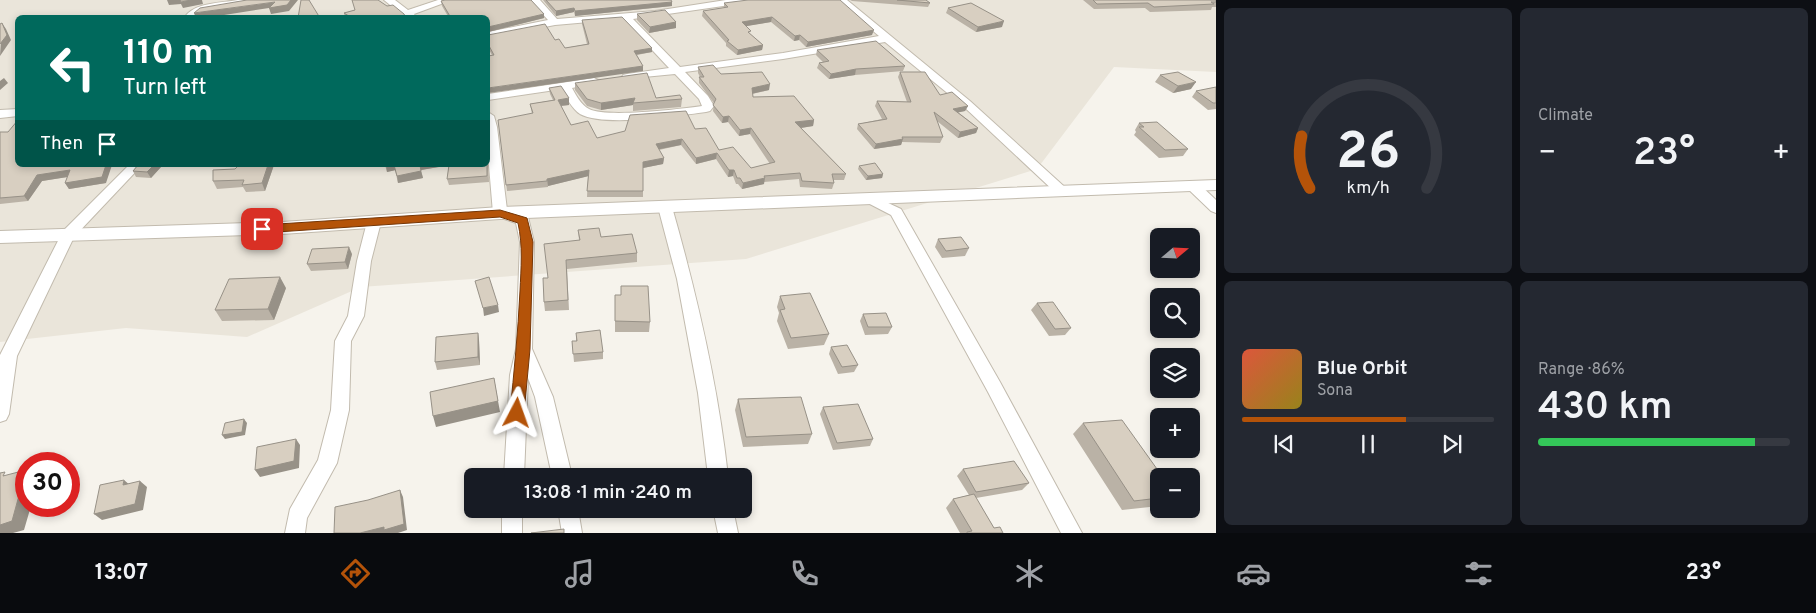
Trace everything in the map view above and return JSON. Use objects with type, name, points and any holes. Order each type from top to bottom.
[{"type":"street","points":[[191,15],[199,10],[253,0]]},
{"type":"street","points":[[389,0],[411,15],[447,0]]},
{"type":"street","points":[[535,0],[555,22]]},
{"type":"street","points":[[490,35],[555,22],[625,16],[744,0]]},
{"type":"street","points":[[841,0],[966,103],[1060,190]]},
{"type":"street","points":[[565,86],[583,110],[592,114],[608,116],[706,109],[708,106],[704,98],[625,16]]},
{"type":"street","points":[[620,78],[783,56],[888,38]]},
{"type":"street","points":[[490,97],[602,80]]},
{"type":"street","points":[[0,114],[15,112]]},
{"type":"street","points":[[490,123],[500,213]]},
{"type":"street","points":[[0,369],[12,350],[68,234],[134,167]]},
{"type":"street","points":[[0,237],[282,228],[500,213],[1216,185]]},
{"type":"street","points":[[1193,186],[1216,208]]},
{"type":"street","points":[[869,198],[896,212],[994,387],[1072,533]]},
{"type":"street","points":[[665,207],[686,279],[717,468]]},
{"type":"street","points":[[500,213],[523,220],[528,242],[524,349],[519,375],[514,468]]},
{"type":"street","points":[[295,533],[297,516],[327,463],[340,410],[343,341],[356,316],[364,261],[374,222]]},
{"type":"street","points":[[524,349],[544,396],[560,468]]},
{"type":"street","points":[[0,414],[12,350]]},
{"type":"street","points":[[512,518],[512,533]]},
{"type":"street","points":[[570,518],[572,533]]},
{"type":"street","points":[[725,518],[728,533]]},
{"type":"shaded area","points":[[0,0],[1216,0],[1216,72],[1114,67],[1037,169],[746,259],[361,287],[247,337],[126,328],[0,342]]},
{"type":"building","points":[[247,0],[291,0],[287,5],[269,8],[275,2],[194,13],[200,8]]},
{"type":"building","points":[[301,0],[309,0],[318,15],[298,15]]},
{"type":"building","points":[[352,0],[378,0],[387,6],[393,5],[404,15],[347,15],[344,13],[355,10]]},
{"type":"building","points":[[531,0],[544,14],[490,27],[490,15],[449,15],[441,1]]},
{"type":"building","points":[[546,0],[671,0],[672,2],[575,11],[574,8],[556,11]]},
{"type":"building","points":[[748,0],[840,0],[874,30],[808,42],[800,35],[795,36],[772,17],[742,22],[751,31],[748,32],[763,45],[738,50],[727,41],[729,40],[703,11],[728,7],[724,3]]},
{"type":"building","points":[[897,0],[926,0],[930,3]]},
{"type":"building","points":[[1093,0],[1216,0],[1216,2],[1211,2],[1214,4],[1154,7],[1148,3],[1097,4]]},
{"type":"building","points":[[971,3],[1004,21],[978,27],[948,8]]},
{"type":"building","points":[[665,10],[676,22],[650,27],[637,14]]},
{"type":"building","points":[[622,17],[652,48],[634,51],[643,66],[490,88],[490,56],[494,55],[490,48],[490,35],[545,24],[555,40],[559,39],[565,48],[589,44],[582,20]]},
{"type":"building","points":[[2,23],[7,35],[0,44],[0,24]]},
{"type":"building","points":[[876,41],[905,66],[856,69],[831,74],[819,63],[829,61],[817,50]]},
{"type":"building","points":[[713,65],[721,74],[762,72],[770,84],[752,88],[753,97],[794,96],[814,120],[795,122],[846,174],[832,174],[834,183],[802,181],[800,173],[764,176],[765,178],[743,183],[740,178],[737,178],[734,170],[729,170],[717,153],[696,158],[682,139],[656,144],[664,158],[643,162],[643,191],[587,191],[589,170],[547,179],[547,181],[506,185],[498,120],[533,113],[530,104],[555,100],[549,88],[561,86],[569,98],[558,100],[571,125],[588,121],[597,138],[625,131],[630,115],[686,111],[695,129],[706,128],[719,150],[733,147],[751,168],[775,162],[751,128],[740,130],[729,116],[723,117],[713,105],[716,99],[699,77],[704,77],[698,67]]},
{"type":"building","points":[[900,72],[925,72],[940,95],[952,92],[968,106],[953,109],[978,128],[960,132],[934,112],[943,137],[902,137],[903,139],[876,144],[858,124],[887,119],[877,101],[911,102]]},
{"type":"building","points":[[1178,72],[1196,82],[1178,86],[1160,75]]},
{"type":"building","points":[[647,73],[656,98],[680,95],[682,99],[633,103],[635,98],[601,103],[587,99],[575,83]]},
{"type":"building","points":[[1216,87],[1216,103],[1213,103],[1196,91]]},
{"type":"building","points":[[1157,122],[1188,149],[1165,150],[1139,127],[1144,127],[1139,123]]},
{"type":"building","points":[[15,124],[15,167],[105,167],[102,177],[65,183],[70,170],[37,175],[24,196],[0,198],[0,132],[8,132]]},
{"type":"building","points":[[875,163],[883,174],[868,176],[859,166]]},
{"type":"building","points":[[136,167],[152,167],[147,172],[133,171]]},
{"type":"building","points":[[237,167],[267,167],[262,183],[242,185],[244,180],[213,181],[213,170],[235,169]]},
{"type":"building","points":[[395,167],[420,167],[421,171],[397,176]]},
{"type":"building","points":[[449,167],[487,167],[487,176],[447,179]]},
{"type":"building","points":[[599,228],[601,237],[632,234],[637,253],[566,260],[568,300],[544,302],[543,278],[548,278],[544,244],[580,240],[578,230]]},
{"type":"building","points":[[961,237],[969,248],[946,251],[938,239]]},
{"type":"building","points":[[349,247],[345,262],[307,264],[312,249]]},
{"type":"building","points":[[280,277],[268,309],[215,310],[229,279]]},
{"type":"building","points":[[489,277],[498,305],[483,308],[475,281]]},
{"type":"building","points":[[621,286],[648,286],[650,322],[615,321],[615,295],[621,295]]},
{"type":"building","points":[[810,293],[829,334],[791,338],[780,310],[785,309],[780,296]]},
{"type":"building","points":[[1053,302],[1071,328],[1055,329],[1037,303]]},
{"type":"building","points":[[886,313],[892,327],[868,327],[863,314]]},
{"type":"building","points":[[600,330],[603,352],[573,354],[572,341],[577,341],[576,333]]},
{"type":"building","points":[[478,333],[478,357],[435,362],[436,337]]},
{"type":"building","points":[[847,345],[858,365],[842,367],[831,347]]},
{"type":"building","points":[[494,378],[498,401],[433,416],[430,392]]},
{"type":"building","points":[[801,397],[812,434],[746,437],[738,399]]},
{"type":"building","points":[[858,404],[873,439],[837,443],[823,407]]},
{"type":"building","points":[[244,419],[242,432],[222,435],[225,423]]},
{"type":"building","points":[[1122,420],[1156,468],[1150,468],[1150,499],[1134,501],[1083,423]]},
{"type":"building","points":[[296,439],[294,461],[255,470],[257,447]]},
{"type":"building","points":[[1014,461],[1029,483],[976,492],[963,469]]},
{"type":"building","points":[[5,472],[3,476],[15,473],[15,510],[12,521],[0,525],[0,473]]},
{"type":"building","points":[[124,480],[123,485],[140,481],[135,504],[94,514],[100,485]]},
{"type":"building","points":[[400,490],[404,524],[384,530],[384,527],[360,533],[334,533],[335,507],[368,500]]},
{"type":"building","points":[[974,494],[994,528],[1000,527],[1003,533],[967,533],[972,531],[953,499]]},
{"type":"building","points":[[564,529],[564,533],[531,533]]},
{"type":"route","points":[[262,229],[500,213],[523,220],[528,242],[524,349],[519,375],[517,413]]}]
